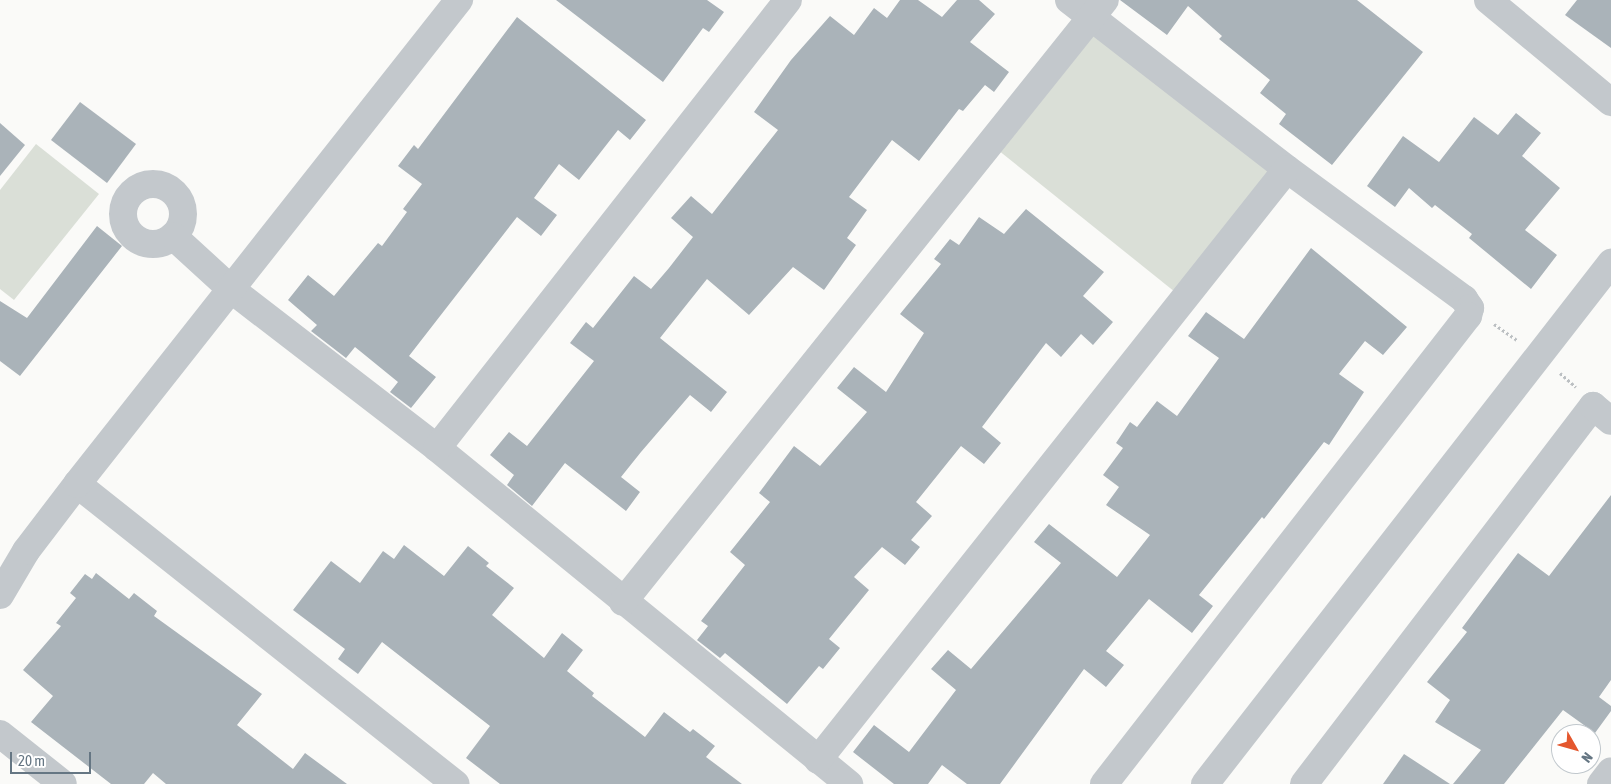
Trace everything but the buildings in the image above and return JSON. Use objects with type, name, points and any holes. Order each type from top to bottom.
[{"type":"street","points":[[0,596],[26,551],[77,484],[459,0]]},
{"type":"street","points":[[437,448],[788,0]]},
{"type":"street","points":[[1069,0],[1098,9],[1286,169],[1464,299],[1470,308],[1468,316],[1104,784]]},
{"type":"street","points":[[1488,0],[1611,102]]},
{"type":"street","points":[[623,602],[1098,9]]},
{"type":"street","points":[[818,760],[1286,169]]},
{"type":"street","points":[[173,236],[232,290],[437,448],[623,602],[849,784]]},
{"type":"street","points":[[1205,784],[1611,263]]},
{"type":"street","points":[[1304,784],[1594,406],[1611,421]]},
{"type":"street","points":[[77,484],[455,784]]},
{"type":"street","points":[[0,734],[63,784]]},
{"type":"street","points":[[1601,784],[1611,771]]},
{"type":"shaded area","points":[[1091,29],[1271,172],[1175,292],[998,150]]},
{"type":"shaded area","points":[[36,144],[99,194],[14,300],[0,289],[0,190]]}]
